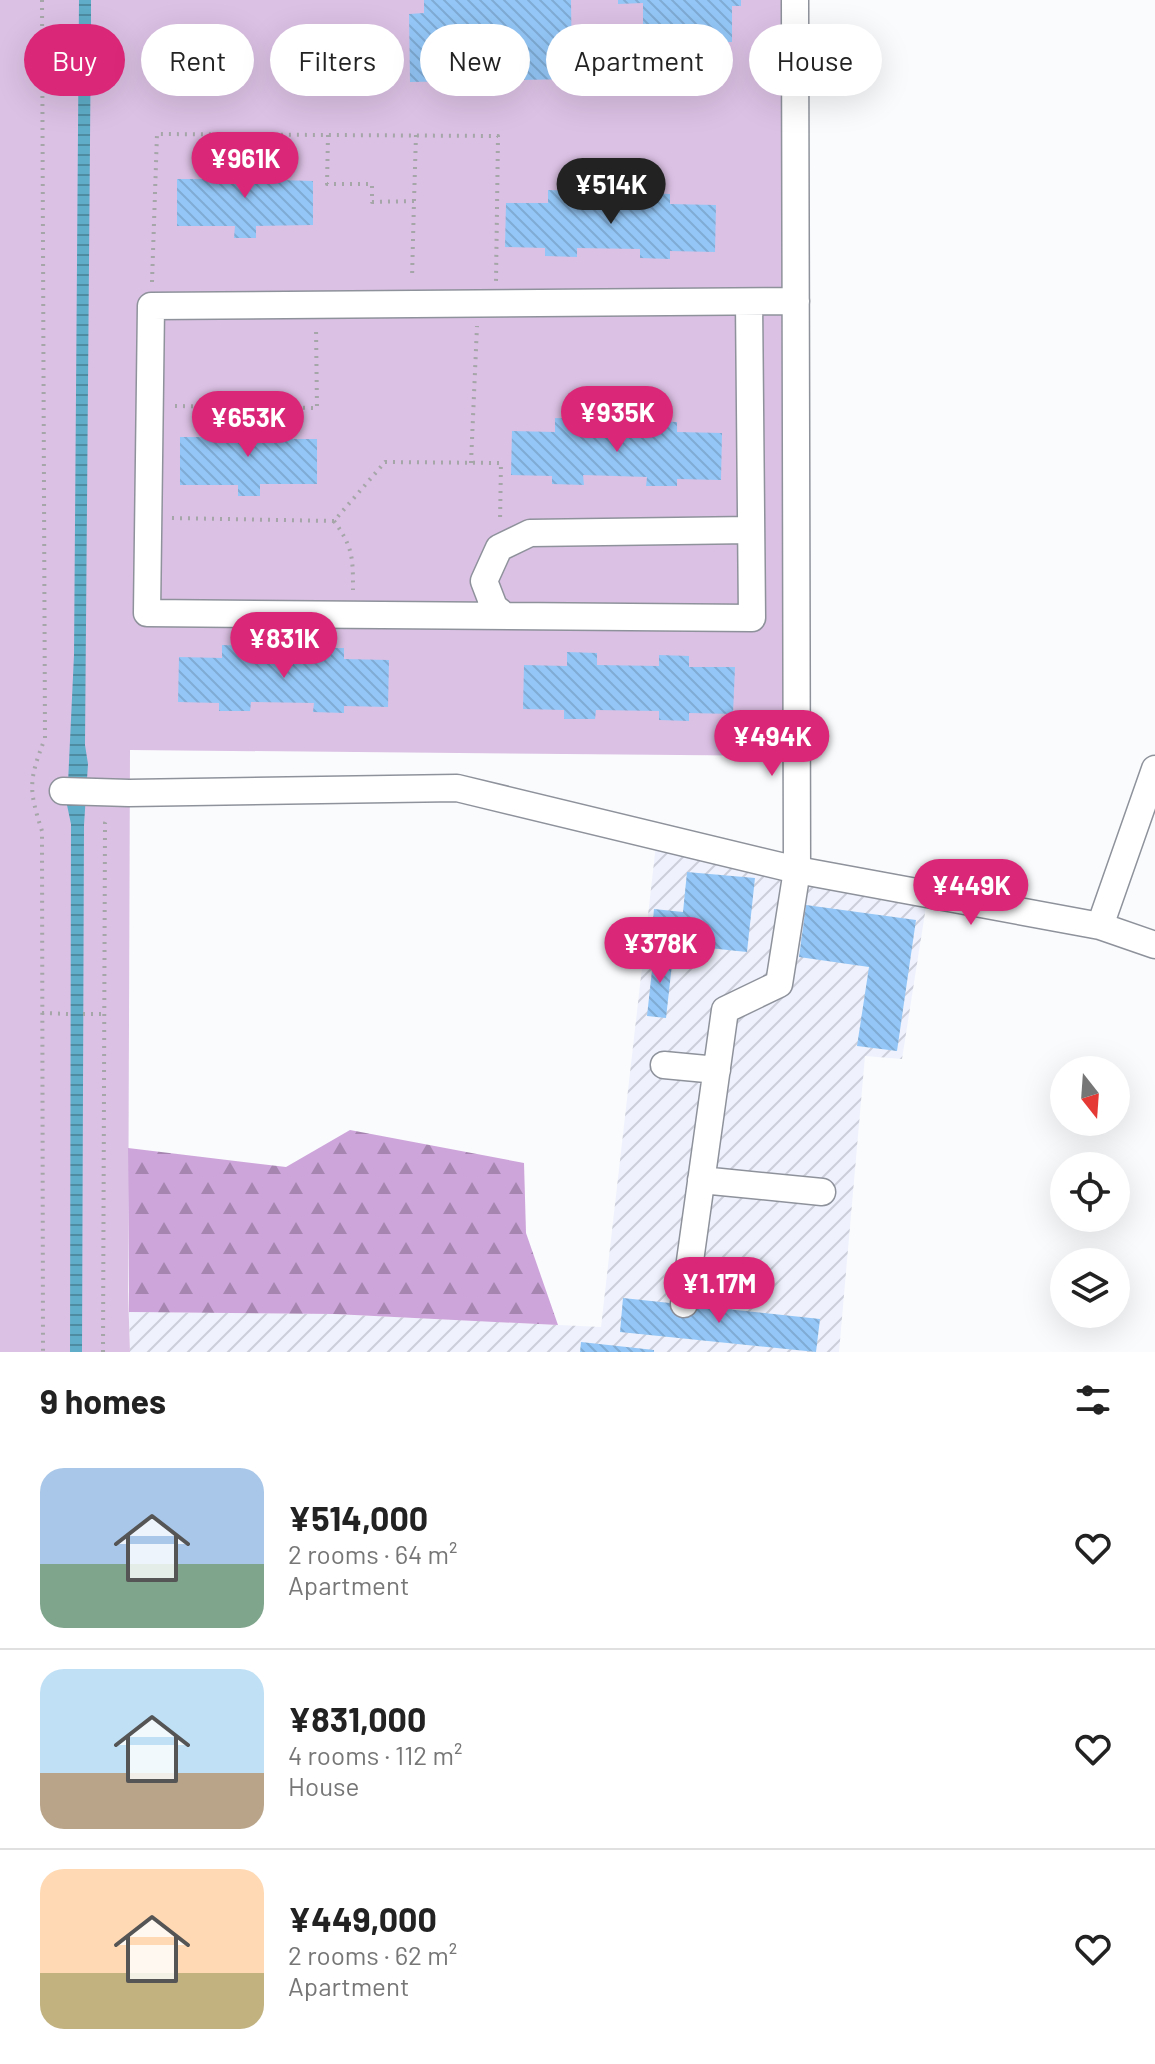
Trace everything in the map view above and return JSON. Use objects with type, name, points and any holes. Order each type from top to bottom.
[{"type":"street","points":[[684,1304],[725,1010],[779,984],[797,870],[795,0]]},
{"type":"street","points":[[749,302],[752,618],[147,613],[151,306],[796,301]]},
{"type":"street","points":[[505,616],[494,607],[484,581],[499,548],[530,533],[751,530]]},
{"type":"street","points":[[1100,926],[1155,769]]},
{"type":"street","points":[[63,791],[120,793],[457,788],[797,870],[1100,926],[1155,945]]},
{"type":"street","points":[[664,1065],[717,1070]]},
{"type":"street","points":[[701,1180],[822,1192]]},
{"type":"path","points":[[42,0],[45,738],[30,788],[42,831],[43,1352]]},
{"type":"path","points":[[151,306],[157,134],[498,136],[487,304],[471,463]]},
{"type":"path","points":[[328,135],[327,184],[372,184],[372,202],[414,201]]},
{"type":"path","points":[[412,279],[416,135]]},
{"type":"path","points":[[150,406],[317,408],[315,305]]},
{"type":"path","points":[[334,521],[385,462],[501,463],[499,548]]},
{"type":"path","points":[[149,518],[334,521]]},
{"type":"path","points":[[334,521],[353,555],[352,615]]},
{"type":"path","points":[[103,1352],[105,823],[120,793]]},
{"type":"path","points":[[42,1013],[69,1014]]},
{"type":"path","points":[[83,1014],[104,1014]]},
{"type":"shaded area","points":[[0,0],[795,0],[795,24],[749,24],[749,96],[795,96],[797,756],[130,750],[130,1352],[0,1352]]},
{"type":"shaded area","points":[[657,836],[928,894],[902,1059],[865,1056],[839,1352],[130,1352],[129,1312],[334,1314],[601,1327]]},
{"type":"green space","points":[[350,1130],[524,1163],[526,1233],[558,1325],[334,1314],[129,1312],[128,1148],[286,1167]]},
{"type":"water","points":[[79,0],[91,0],[91,24],[79,24]]},
{"type":"water","points":[[78,96],[90,96],[82,1352],[70,1352],[71,824],[67,805],[74,655]]},
{"type":"building","points":[[424,0],[571,0],[571,24],[546,24],[546,79],[530,80],[530,24],[420,24],[420,82],[410,82],[409,14],[424,13]]},
{"type":"building","points":[[618,0],[741,0],[741,6],[732,6],[732,24],[643,24],[643,3],[618,4]]},
{"type":"building","points":[[216,166],[279,166],[279,180],[313,181],[313,225],[256,226],[256,238],[234,238],[235,226],[177,226],[177,179],[216,179]]},
{"type":"building","points":[[548,190],[579,191],[578,203],[640,204],[640,193],[670,194],[670,204],[716,205],[715,252],[670,251],[670,259],[640,258],[640,249],[577,248],[577,257],[545,256],[545,248],[505,247],[506,203],[548,203]]},
{"type":"building","points":[[555,418],[585,419],[585,431],[647,432],[647,421],[677,422],[677,432],[722,433],[721,480],[677,479],[677,486],[646,486],[647,477],[583,475],[584,485],[552,484],[552,476],[511,475],[512,431],[555,432]]},
{"type":"building","points":[[220,425],[283,425],[283,439],[317,439],[317,484],[260,484],[260,496],[238,496],[238,485],[180,485],[180,437],[220,437]]},
{"type":"building","points":[[222,645],[252,646],[252,657],[314,659],[314,648],[344,648],[344,659],[389,660],[388,707],[344,706],[344,713],[313,712],[314,703],[251,702],[250,711],[219,711],[219,703],[178,702],[179,657],[222,658]]},
{"type":"building","points":[[567,652],[597,653],[597,665],[659,666],[659,655],[689,656],[689,667],[735,667],[733,714],[689,713],[689,721],[659,720],[659,711],[596,710],[595,719],[564,719],[564,710],[523,709],[524,665],[567,666]]},
{"type":"building","points":[[687,872],[755,878],[747,952],[651,942],[654,909],[683,912]]},
{"type":"building","points":[[806,905],[916,920],[897,1051],[857,1046],[869,967],[799,957]]},
{"type":"building","points":[[654,952],[673,955],[666,1018],[647,1016]]},
{"type":"building","points":[[623,1298],[820,1319],[816,1352],[620,1332]]},
{"type":"building","points":[[581,1342],[654,1350],[654,1352],[580,1352]]}]
